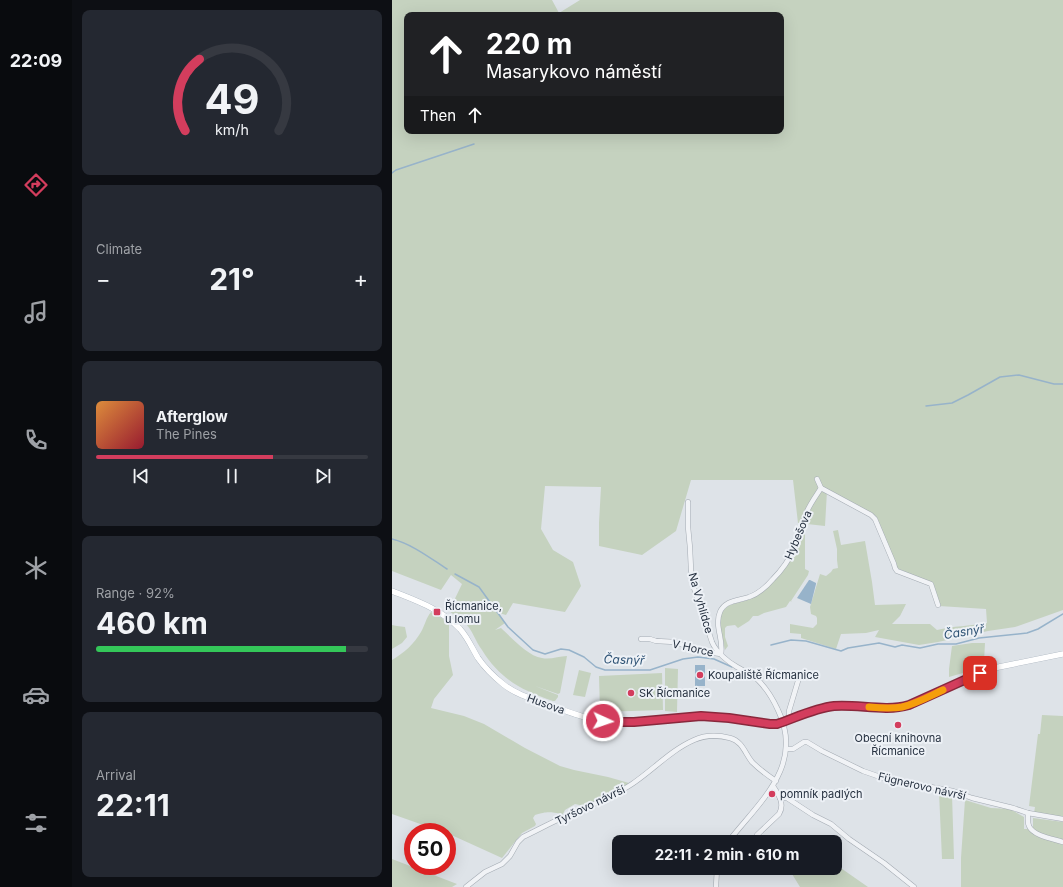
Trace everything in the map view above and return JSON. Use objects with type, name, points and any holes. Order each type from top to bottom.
[{"type":"main road","name":"Husova","points":[[392,591],[431,607],[449,620],[467,639],[478,658],[488,671],[503,685],[538,701],[584,717],[612,722],[634,722],[701,716],[777,724],[821,708],[833,706],[902,707],[994,668],[1063,654]]},
{"type":"street","points":[[817,479],[821,488],[876,519],[895,568],[930,584],[938,605]]},
{"type":"street","name":"Hybešova","points":[[721,654],[722,648],[717,624],[719,613],[729,602],[749,597],[758,592],[774,579],[786,565],[794,549],[806,513],[821,488]]},
{"type":"street","name":"Na Vyhlídce","points":[[688,502],[690,570],[694,588],[715,649],[735,666],[758,680],[771,695],[786,721]]},
{"type":"street","name":"V Horce","points":[[641,639],[675,642],[699,651],[721,654]]},
{"type":"street","points":[[734,835],[773,786],[782,770],[787,749],[786,721],[798,681]]},
{"type":"street","name":"Tyršovo návrší","points":[[466,887],[485,872],[502,864],[510,856],[518,842],[523,837],[610,797],[632,784],[682,746],[695,739],[710,736],[730,738],[737,741],[752,762],[764,774],[776,781]]},
{"type":"street","name":"Fügnerovo návrší","points":[[787,749],[793,749],[804,742],[807,742],[863,771],[886,779],[953,790],[972,798],[1028,813],[1063,819]]},
{"type":"street","points":[[757,835],[782,810],[780,798],[773,786]]},
{"type":"street","points":[[780,798],[787,798],[814,816],[831,824],[914,887]]},
{"type":"street","points":[[1028,813],[1029,825],[1033,831],[1043,836],[1063,842]]},
{"type":"street","points":[[716,887],[717,875]]},
{"type":"green space","points":[[392,0],[552,0],[558,12],[404,12],[404,134],[784,134],[784,12],[561,12],[580,0],[1063,0],[1063,610],[1015,627],[919,645],[875,637],[879,630],[866,633],[841,634],[836,649],[801,638],[801,634],[790,633],[790,624],[813,628],[817,624],[817,618],[811,614],[810,607],[820,574],[826,576],[833,569],[838,568],[837,549],[833,531],[838,530],[841,545],[865,541],[875,605],[906,604],[900,616],[892,624],[930,624],[937,630],[987,623],[986,609],[939,606],[932,584],[897,568],[876,516],[829,490],[827,491],[825,526],[798,523],[793,480],[691,480],[676,531],[642,555],[599,546],[601,487],[545,486],[541,529],[553,550],[573,562],[581,586],[565,612],[513,603],[506,615],[499,613],[505,623],[495,630],[501,628],[520,646],[537,657],[548,659],[567,656],[560,693],[558,694],[535,686],[558,695],[555,701],[521,688],[504,676],[489,660],[467,625],[449,611],[462,584],[451,575],[441,590],[392,571]]},
{"type":"green space","points":[[805,527],[805,569],[809,571],[808,575],[791,601],[792,602],[790,601],[786,607],[758,616],[753,616],[749,621],[738,628],[735,625],[727,626],[725,628],[725,637],[728,646],[725,650],[720,622],[723,610],[732,604],[756,596],[775,581],[786,567]]},
{"type":"green space","points":[[431,612],[446,621],[449,625],[449,656],[453,675],[434,699],[431,708],[464,716],[484,724],[560,766],[629,783],[584,806],[575,804],[565,810],[563,814],[549,812],[535,815],[533,818],[536,824],[535,826],[522,833],[502,858],[456,837],[456,823],[418,823],[392,814],[392,660],[412,644],[421,632]]},
{"type":"green space","points":[[392,625],[405,627],[407,637],[402,643],[392,649]]},
{"type":"green space","points":[[985,643],[984,662],[978,664],[977,669],[949,677],[952,646]]},
{"type":"green space","name":"SK Řícmanice","points":[[665,668],[678,669],[677,712],[665,711]]},
{"type":"green space","points":[[579,670],[591,673],[585,697],[573,695]]},
{"type":"green space","name":"SK Řícmanice","points":[[662,673],[663,710],[600,712],[599,676]]},
{"type":"green space","points":[[1042,715],[1063,716],[1063,817],[1034,813],[1035,807],[1029,806],[1038,734],[1040,734]]},
{"type":"green space","points":[[939,792],[952,795],[954,859],[942,859]]},
{"type":"green space","points":[[965,800],[991,808],[1010,809],[1024,817],[1024,829],[1033,829],[1033,818],[1063,822],[1063,887],[961,887],[961,858]]},
{"type":"green space","points":[[392,859],[404,864],[404,875],[434,875],[457,884],[452,887],[392,887]]},
{"type":"green space","points":[[842,869],[868,887],[800,887],[793,875],[842,875]]},
{"type":"water","points":[[809,580],[816,583],[811,604],[797,598]]},
{"type":"water","name":"Koupaliště Řícmanice","points":[[695,665],[705,665],[705,686],[695,686]]},
{"type":"waterway","points":[[392,173],[396,170],[474,144]]},
{"type":"waterway","points":[[926,406],[952,403],[1000,377],[1019,375],[1054,384],[1063,384]]},
{"type":"waterway","name":"Časnýř","points":[[392,539],[414,548],[447,569]]},
{"type":"waterway","name":"Časnýř","points":[[455,574],[479,587],[508,627],[533,650],[545,654],[561,649],[569,650],[584,657],[596,667],[605,670],[650,670],[683,659],[698,657],[714,659],[732,667]]},
{"type":"waterway","name":"Časnýř","points":[[771,645],[791,640],[806,641],[841,651],[848,648],[879,643],[895,647],[902,645],[920,648],[938,644],[956,644],[979,638],[1027,633],[1038,629],[1063,614]]},
{"type":"slow traffic","points":[[869,707],[902,707],[943,690]]},
{"type":"place","name":"Řícmanice, u lomu","points":[[437,612]]},
{"type":"place","name":"Koupaliště Řícmanice","points":[[700,675]]},
{"type":"place","name":"SK Řícmanice","points":[[631,693]]},
{"type":"place","name":"Obecní knihovna Řícmanice","points":[[898,725]]},
{"type":"place","name":"pomník padlých","points":[[772,794]]},
{"type":"route","points":[[603,721],[634,722],[711,716],[777,724],[821,708],[833,706],[902,707],[980,673]]}]
